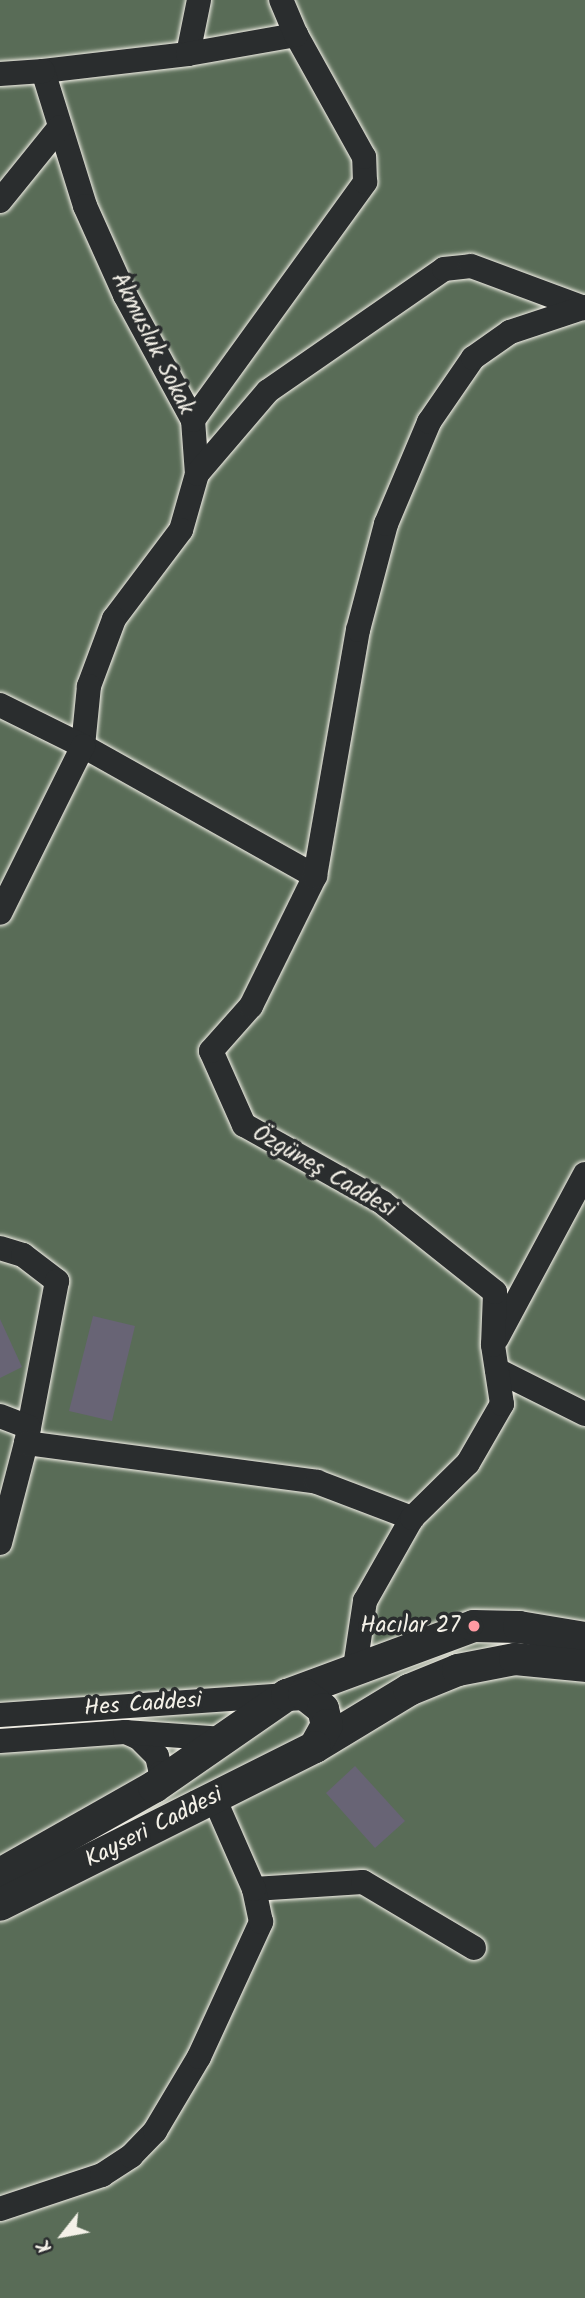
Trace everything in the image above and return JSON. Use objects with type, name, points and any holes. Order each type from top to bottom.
[{"type":"main road","name":"Kayseri Caddesi","points":[[0,1874],[155,1787],[283,1697],[355,1667],[474,1626],[519,1627],[585,1639]]},
{"type":"main road","name":"Kayseri Caddesi","points":[[0,1905],[311,1749],[410,1690],[458,1670],[515,1659],[585,1666]]},
{"type":"main road","points":[[283,1697],[303,1694],[323,1709],[325,1733],[311,1749]]},
{"type":"main road","points":[[224,1739],[257,1776]]},
{"type":"street","points":[[188,54],[199,0]]},
{"type":"street","points":[[193,420],[365,182],[364,157],[359,145],[296,35],[281,0]]},
{"type":"street","points":[[0,74],[188,54],[296,35]]},
{"type":"street","name":"Akmusluk Sokak","points":[[43,71],[85,206],[125,295],[193,420],[197,474],[181,530],[114,619],[89,686],[83,746]]},
{"type":"street","points":[[0,201],[60,127]]},
{"type":"street","points":[[197,474],[268,391],[444,269],[471,266],[584,307]]},
{"type":"street","points":[[0,705],[83,746],[315,876],[358,630],[386,524],[429,422],[473,358],[510,332],[584,307]]},
{"type":"street","points":[[0,913],[83,746]]},
{"type":"street","name":"Özgüneş Caddesi","points":[[315,876],[251,1006],[211,1051],[244,1125],[382,1202],[495,1293],[494,1345],[502,1404],[468,1463],[412,1518],[365,1601],[355,1667]]},
{"type":"street","points":[[494,1345],[585,1174]]},
{"type":"street","points":[[0,1248],[23,1255],[58,1281],[27,1435],[0,1543]]},
{"type":"street","points":[[497,1370],[585,1414]]},
{"type":"street","points":[[0,1416],[27,1435],[317,1482],[412,1518]]},
{"type":"street","name":"Hes Caddesi","points":[[0,1716],[283,1697]]},
{"type":"street","points":[[125,1732],[139,1738],[157,1756],[161,1773],[155,1787]]},
{"type":"street","name":"Hes Caddesi","points":[[0,1741],[125,1732],[224,1739]]},
{"type":"street","points":[[0,2209],[102,2175],[131,2157],[155,2131],[199,2057],[261,1922],[254,1889],[214,1798]]},
{"type":"street","points":[[254,1889],[362,1882],[474,1948]]},
{"type":"green space","points":[[0,0],[585,0],[585,2298],[0,2298]]},
{"type":"building","points":[[93,1316],[135,1326],[112,1421],[69,1411]]},
{"type":"building","points":[[0,1319],[22,1367],[0,1378]]},
{"type":"building","points":[[355,1766],[405,1821],[375,1848],[326,1793]]},
{"type":"place","name":"Hacılar 27","points":[[474,1626]]}]
